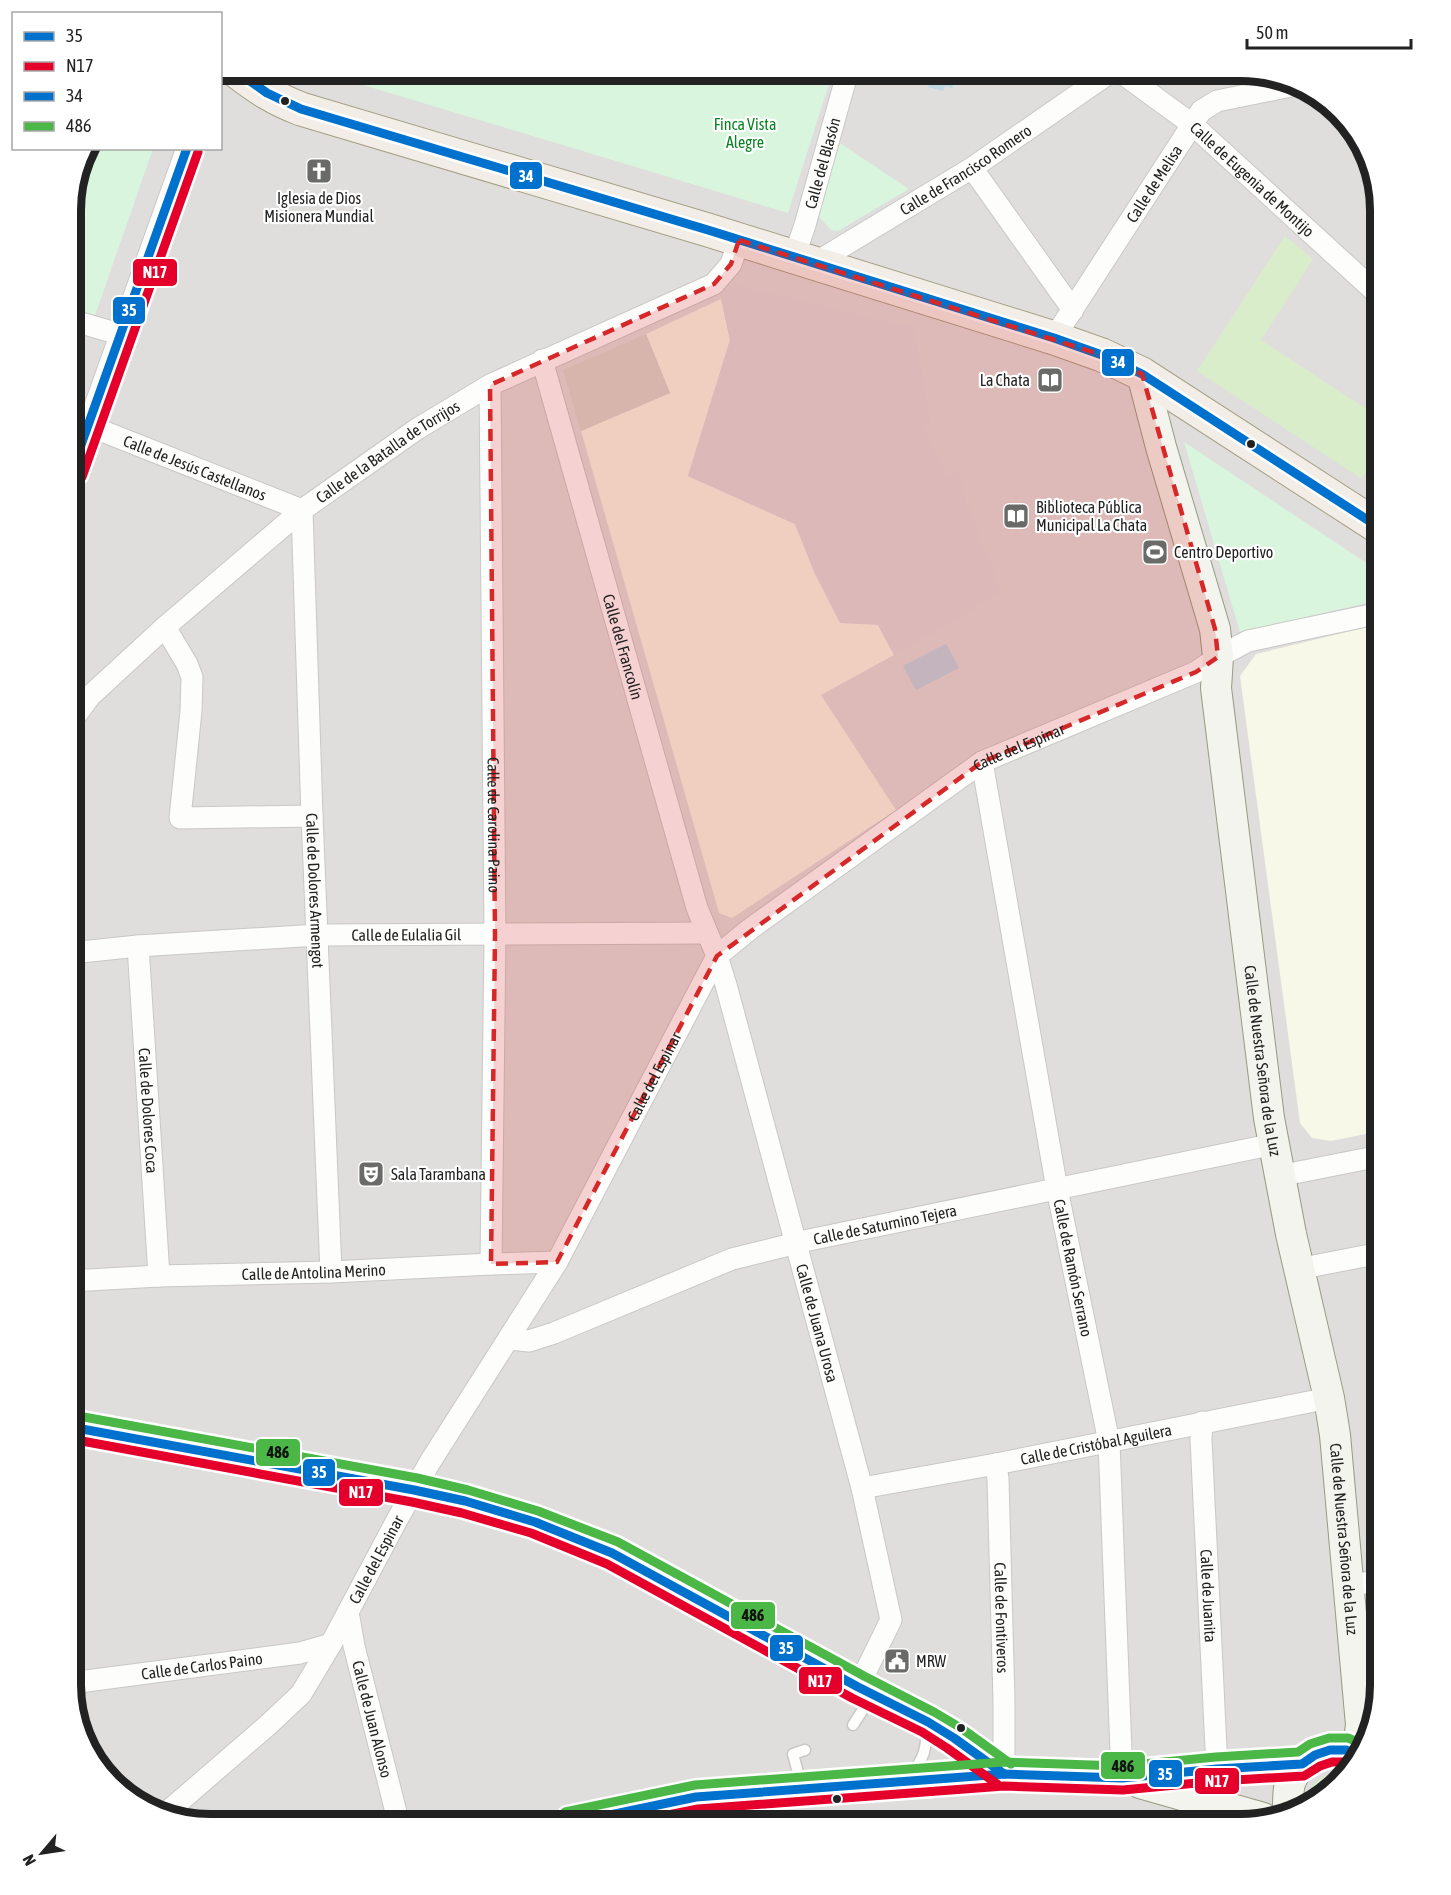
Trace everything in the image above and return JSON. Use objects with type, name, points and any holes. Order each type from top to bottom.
[{"type":"main road","points":[[250,81],[283,102],[302,109],[805,260],[1102,355],[1142,374],[1370,521]]},
{"type":"street","name":"Calle del Blasón","points":[[805,260],[805,225],[845,81]]},
{"type":"street","name":"Calle de Francisco Romero","points":[[805,260],[972,168],[1098,81]]},
{"type":"street","name":"Calle de Eugenia de Montijo","points":[[1133,81],[1193,125],[1370,287]]},
{"type":"street","name":"Calle de Melisa","points":[[1054,338],[1201,111],[1217,102],[1283,88]]},
{"type":"street","points":[[81,443],[186,150]]},
{"type":"street","points":[[972,168],[1073,310]]},
{"type":"street","name":"Calle de la Batalla de Torrijos","points":[[81,708],[90,696],[165,627],[302,510],[417,429],[490,385],[714,284],[731,264],[739,240]]},
{"type":"street","points":[[81,323],[119,334]]},
{"type":"street","name":"Calle del Francolín","points":[[543,360],[694,897],[717,956]]},
{"type":"street","name":"Calle de Nuestra Señora de la Luz","points":[[1142,374],[1161,447],[1215,629],[1218,657],[1216,688],[1274,1144],[1298,1269],[1329,1398],[1335,1436],[1361,1733]]},
{"type":"street","name":"Calle de Carolina Paino","points":[[490,385],[495,935],[491,1264]]},
{"type":"street","name":"Calle de Jesús Castellanos","points":[[87,425],[302,510]]},
{"type":"street","name":"Calle de Dolores Armengot","points":[[302,510],[312,816],[332,1272]]},
{"type":"street","name":"Calle del Espinar","points":[[172,1808],[301,1694],[331,1644],[414,1490],[557,1262],[717,956],[750,929],[982,762],[1196,672],[1248,641],[1370,615]]},
{"type":"street","points":[[165,627],[192,676],[191,711],[180,818],[312,816]]},
{"type":"street","name":"Calle de Ramón Serrano","points":[[982,762],[1057,1189],[1109,1442],[1122,1778]]},
{"type":"street","name":"Calle de Eulalia Gil","points":[[81,952],[138,946],[318,935],[707,933]]},
{"type":"street","name":"Calle de Dolores Coca","points":[[138,946],[159,1276]]},
{"type":"street","name":"Calle de Juana Urosa","points":[[717,956],[862,1488],[891,1620],[866,1691]]},
{"type":"street","name":"Calle de Saturnino Tejera","points":[[510,1339],[529,1341],[554,1333],[732,1259],[797,1243],[1274,1144]]},
{"type":"street","points":[[1279,1176],[1370,1158]]},
{"type":"street","points":[[1298,1269],[1370,1255]]},
{"type":"street","name":"Calle de Antolina Merino","points":[[81,1280],[557,1262]]},
{"type":"street","name":"Calle de Cristóbal Aguilera","points":[[862,1488],[1329,1398]]},
{"type":"street","name":"Calle de Juanita","points":[[1202,1422],[1217,1770]]},
{"type":"street","points":[[81,1429],[414,1490],[465,1501],[535,1522],[612,1553],[927,1722],[1004,1773]]},
{"type":"street","name":"Calle de Fontiveros","points":[[996,1464],[1004,1701],[1004,1773]]},
{"type":"street","points":[[1349,1586],[1370,1583]]},
{"type":"street","name":"Calle de Juan Alonso","points":[[348,1612],[354,1646],[396,1814]]},
{"type":"street","name":"Calle de Carlos Paino","points":[[81,1682],[300,1653],[331,1644]]},
{"type":"street","points":[[1288,1805],[1290,1784],[1302,1764],[1315,1755],[1330,1750],[1351,1752]]},
{"type":"street","points":[[615,1814],[696,1797],[716,1810],[802,1789],[1004,1773],[1122,1778],[1302,1764]]},
{"type":"street","points":[[1122,1778],[1248,1814]]},
{"type":"lane","points":[[853,1725],[866,1691]]},
{"type":"lane","points":[[904,1782],[918,1766],[926,1751],[927,1722]]},
{"type":"lane","points":[[802,1789],[793,1754],[805,1750]]},
{"type":"highlighted area","points":[[739,240],[1102,355],[1142,374],[1215,629],[1218,657],[1196,672],[982,762],[717,956],[557,1262],[491,1264],[495,935],[490,385],[714,284],[731,264]]},
{"type":"shaded area","points":[[222,81],[1250,81],[1283,88],[1306,98],[1326,113],[1348,138],[1363,168],[1368,185],[1370,210],[1370,1685],[1368,1710],[1357,1742],[1338,1770],[1313,1792],[1283,1807],[1266,1812],[1241,1814],[210,1814],[177,1810],[145,1797],[131,1787],[108,1764],[94,1742],[88,1727],[82,1702],[81,1685],[81,201],[85,177],[96,150],[222,150]]},
{"type":"shaded area","points":[[733,284],[915,328],[930,424],[924,429],[947,477],[960,472],[965,497],[1002,593],[894,655],[878,625],[840,623],[815,574],[795,524],[688,476],[730,340],[721,299]]},
{"type":"shaded area","points":[[721,299],[730,340],[688,476],[795,524],[815,574],[878,625],[894,655],[821,695],[896,810],[732,918],[719,913],[581,431],[670,393],[646,334]]},
{"type":"shaded area","points":[[646,334],[670,393],[581,431],[563,370]]},
{"type":"shaded area","points":[[1370,626],[1370,1133],[1331,1141],[1312,1138],[1300,1123],[1240,676],[1256,654]]},
{"type":"green space","name":"Finca Vista Alegre","points":[[350,81],[830,81],[788,213]]},
{"type":"green space","points":[[840,143],[909,189],[838,231],[831,230],[818,216]]},
{"type":"green space","points":[[96,150],[153,150],[93,321],[81,318],[81,201],[85,177]]},
{"type":"green space","points":[[1285,236],[1313,259],[1261,340],[1365,408],[1370,400],[1370,466],[1362,479],[1197,371]]},
{"type":"green space","points":[[1184,442],[1370,565],[1370,602],[1240,632]]},
{"type":"green space","points":[[1334,1774],[1309,1794],[1315,1783],[1323,1777]]},
{"type":"water","points":[[930,81],[954,81],[952,88],[945,86],[943,91],[928,87]]},
{"type":"water","points":[[946,644],[959,668],[916,690],[903,666]]},
{"type":"transit line","name":"34","points":[[250,81],[267,93],[301,109],[708,230],[1102,355],[1142,374],[1370,522]]},
{"type":"transit line","name":"35","points":[[81,445],[186,150]]},
{"type":"transit line","name":"N17","points":[[82,477],[198,152]]},
{"type":"transit line","name":"486","points":[[81,1416],[417,1478],[468,1490],[538,1511],[618,1542],[934,1712],[961,1728],[1011,1764]]},
{"type":"transit line","name":"35","points":[[81,1429],[414,1490],[465,1501],[535,1522],[612,1553],[858,1687],[928,1722],[1004,1774]]},
{"type":"transit line","name":"N17","points":[[81,1441],[412,1502],[462,1513],[531,1533],[607,1564],[852,1698],[922,1732],[997,1784]]},
{"type":"transit line","name":"486","points":[[565,1812],[695,1785],[1003,1762],[1122,1766],[1298,1752],[1310,1744],[1329,1738],[1348,1738],[1357,1742]]},
{"type":"transit line","name":"35","points":[[615,1814],[696,1797],[1004,1774],[1122,1778],[1302,1764],[1315,1755],[1330,1750],[1351,1752]]},
{"type":"transit line","name":"N17","points":[[673,1814],[698,1809],[1004,1786],[1123,1790],[1304,1776],[1320,1766],[1332,1762],[1344,1762]]},
{"type":"place","name":"Iglesia de Dios Misionera Mundial","points":[[319,171]]},
{"type":"place","name":"La Chata","points":[[1050,380]]},
{"type":"place","name":"Biblioteca Pública Municipal La Chata","points":[[1016,516]]},
{"type":"place","name":"Centro Deportivo","points":[[1155,552]]},
{"type":"place","name":"Sala Tarambana","points":[[371,1174]]},
{"type":"place","name":"MRW","points":[[897,1661]]}]
